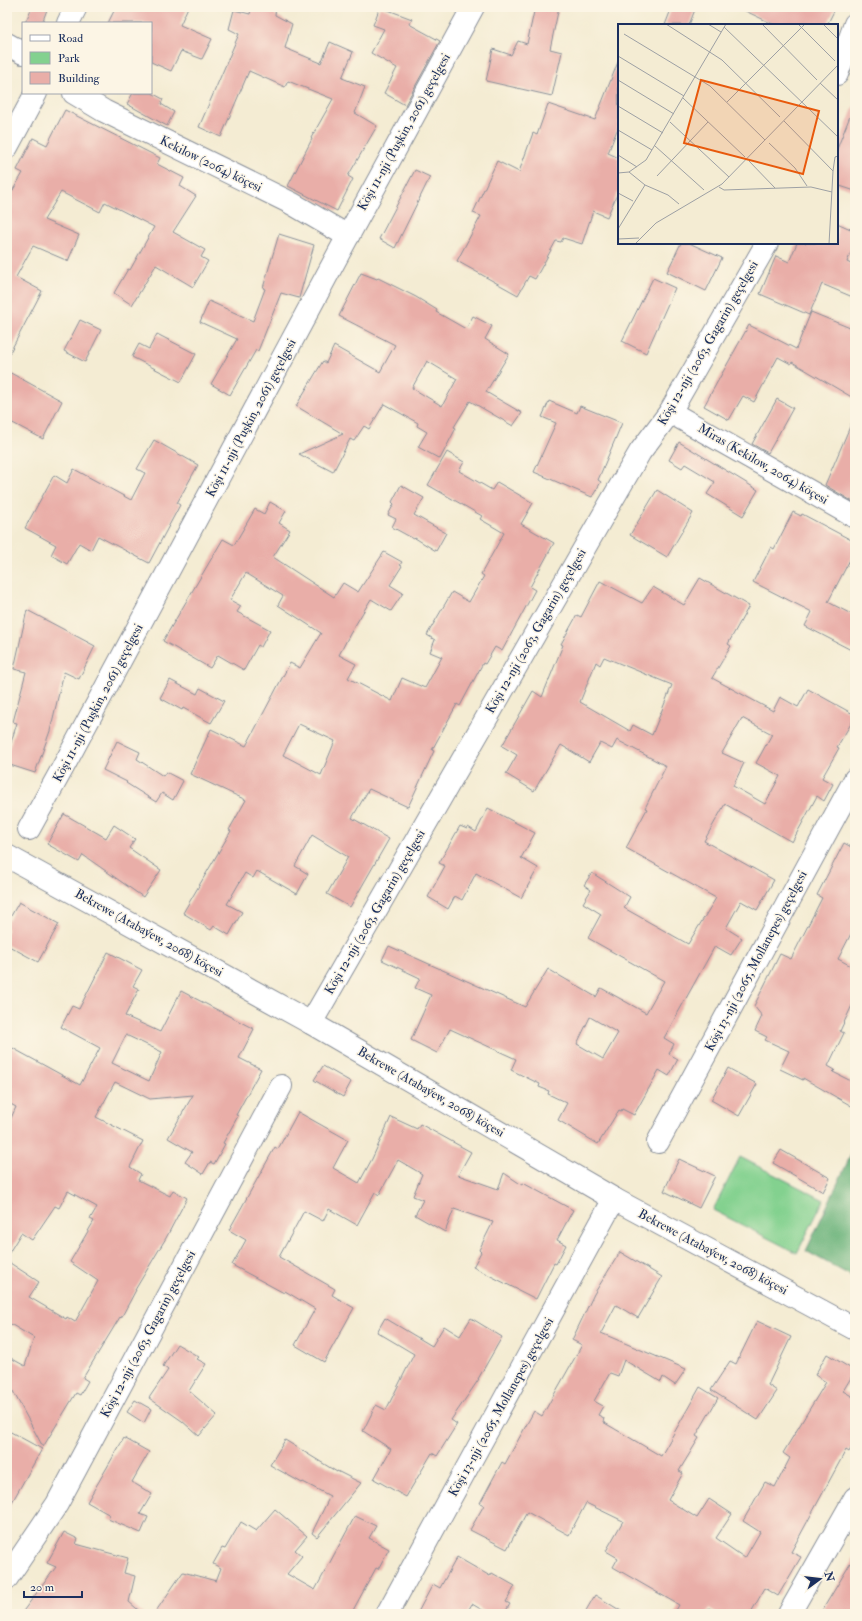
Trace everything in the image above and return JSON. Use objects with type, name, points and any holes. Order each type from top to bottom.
[{"type":"street","points":[[68,22],[76,7]]},
{"type":"street","name":"Köşi 11-nji (Puşkin, 2061) geçelgesi","points":[[29,829],[62,772],[348,236],[473,7]]},
{"type":"street","points":[[838,71],[855,24]]},
{"type":"street","points":[[7,44],[22,52]]},
{"type":"street","points":[[7,147],[35,94]]},
{"type":"street","name":"Kekilow (2064) köçesi","points":[[76,94],[104,111],[291,203],[348,236]]},
{"type":"street","name":"Köşi 12-nji (2063, Gagarin) geçelgesi","points":[[311,1023],[640,452],[670,412],[766,244]]},
{"type":"street","name":"Miras (Kekilow, 2064) köçesi","points":[[670,412],[855,517]]},
{"type":"street","name":"Köşi 13-nji (2065, Mollanepes) geçelgesi","points":[[658,1142],[855,779]]},
{"type":"street","name":"Bekrewe (Atabaýew, 2068) köçesi","points":[[7,856],[311,1023],[614,1199],[855,1329]]},
{"type":"street","name":"Köşi 12-nji (2063, Gagarin) geçelgesi","points":[[7,1578],[57,1504],[281,1086]]},
{"type":"street","name":"Köşi 13-nji (2065, Mollanepes) geçelgesi","points":[[387,1614],[614,1199]]},
{"type":"street","points":[[789,1614],[855,1498]]},
{"type":"green space","points":[[855,1146],[855,1278],[806,1251]]},
{"type":"green space","points":[[740,1157],[824,1200],[797,1253],[713,1210]]},
{"type":"building","points":[[32,7],[48,7],[42,22],[25,22]]},
{"type":"building","points":[[116,7],[188,7],[180,25],[212,39],[202,59],[181,51],[171,71],[152,62],[152,22],[108,22]]},
{"type":"building","points":[[255,7],[276,7],[275,15],[292,24],[285,48],[321,63],[330,42],[353,52],[342,78],[365,87],[355,113],[377,126],[348,176],[353,179],[337,211],[288,186],[312,139],[311,138],[333,99],[288,81],[285,87],[249,71],[221,137],[199,127],[239,34],[229,29],[234,10],[250,14],[251,10],[255,10]]},
{"type":"building","points":[[380,7],[412,19],[409,24],[440,41],[405,105],[384,93],[397,68],[371,53],[384,29],[373,25]]},
{"type":"building","points":[[535,7],[559,7],[550,49],[562,52],[552,96],[486,81],[493,49],[511,55],[518,41],[527,44]]},
{"type":"building","points":[[672,7],[696,7],[689,24],[665,24]]},
{"type":"building","points":[[737,7],[836,7],[828,24],[773,24]]},
{"type":"building","points":[[618,62],[618,128],[608,153],[618,158],[618,192],[607,217],[593,211],[582,244],[563,238],[561,242],[556,241],[535,279],[529,276],[518,295],[457,261],[481,216],[473,213],[497,161],[519,172],[533,133],[537,135],[548,104],[595,120]]},
{"type":"building","points":[[152,93],[163,99],[161,104],[174,112],[167,126],[127,104],[132,94]]},
{"type":"building","points":[[855,106],[855,191],[838,185],[838,146]]},
{"type":"building","points":[[65,110],[160,158],[157,164],[184,178],[180,186],[196,196],[173,232],[205,250],[201,257],[208,261],[193,287],[156,265],[132,305],[114,293],[128,269],[130,270],[154,227],[105,202],[100,212],[61,192],[44,220],[79,235],[68,261],[33,246],[16,277],[42,291],[7,358],[7,200],[23,173],[17,170],[33,138],[47,145]]},
{"type":"building","points":[[415,170],[430,177],[395,248],[379,239]]},
{"type":"building","points":[[838,223],[855,231],[855,243],[847,262],[855,266],[855,298],[822,284],[809,315],[760,294],[776,256],[789,262],[797,244],[838,244]]},
{"type":"building","points":[[279,234],[314,245],[299,298],[281,293],[258,351],[256,350],[230,395],[211,384],[237,339],[200,322],[209,301],[253,321],[265,289],[263,288]]},
{"type":"building","points":[[681,244],[691,244],[722,258],[706,291],[667,272]]},
{"type":"building","points":[[361,273],[377,279],[378,278],[416,297],[437,310],[436,312],[466,329],[473,316],[492,326],[485,339],[509,354],[486,392],[522,413],[513,426],[470,401],[454,427],[456,428],[440,459],[418,447],[427,432],[417,426],[418,423],[384,404],[369,429],[364,426],[354,441],[350,439],[333,472],[299,454],[343,434],[296,406],[323,361],[326,363],[334,346],[380,372],[395,345],[339,316]],"holes":[[[427,361],[457,379],[442,406],[412,388]]]},
{"type":"building","points":[[653,278],[675,288],[646,353],[622,341]]},
{"type":"building","points":[[811,312],[855,330],[855,399],[792,362],[791,364],[778,357],[754,402],[743,396],[729,420],[704,406],[749,325],[796,349]]},
{"type":"building","points":[[80,320],[101,330],[85,362],[64,351]]},
{"type":"building","points":[[157,334],[196,354],[181,382],[132,357],[139,344],[149,349]]},
{"type":"building","points":[[7,371],[62,401],[43,439],[7,420]]},
{"type":"building","points":[[777,399],[793,408],[768,453],[752,444]]},
{"type":"building","points":[[549,401],[577,413],[580,406],[622,423],[598,480],[601,482],[592,497],[534,472],[556,423],[542,417]]},
{"type":"building","points":[[855,415],[855,503],[825,485]]},
{"type":"building","points":[[154,440],[198,465],[177,503],[180,505],[149,563],[98,536],[91,550],[79,543],[67,564],[51,555],[56,545],[25,528],[54,475],[67,483],[74,469],[131,500],[145,473],[137,469]]},
{"type":"building","points":[[679,442],[758,490],[743,516],[707,494],[715,482],[685,464],[682,468],[669,460]]},
{"type":"building","points":[[447,452],[464,462],[459,471],[492,490],[497,482],[533,503],[521,524],[554,543],[530,587],[535,590],[502,651],[495,647],[485,664],[483,663],[460,706],[457,704],[432,750],[434,751],[408,807],[369,789],[352,818],[389,839],[350,907],[327,894],[348,857],[312,835],[295,866],[308,874],[297,894],[257,871],[253,878],[245,873],[227,904],[242,912],[229,935],[214,926],[211,930],[183,913],[231,831],[229,830],[246,800],[190,774],[211,729],[246,746],[290,663],[300,668],[321,633],[278,605],[283,596],[246,573],[230,600],[241,606],[237,612],[270,630],[261,647],[258,645],[244,670],[218,655],[210,668],[163,641],[223,539],[234,545],[255,509],[264,514],[270,502],[286,511],[279,523],[290,530],[273,557],[334,597],[343,583],[358,592],[384,552],[402,562],[400,565],[402,566],[390,585],[403,593],[391,611],[371,599],[339,655],[356,664],[348,678],[392,701],[402,678],[425,688],[442,657],[430,652],[435,640],[427,635],[452,592],[469,602],[484,576],[481,574],[504,533],[480,519],[482,516],[428,485]],"holes":[[[299,724],[335,741],[321,775],[283,755]]]},
{"type":"building","points":[[401,485],[424,498],[414,515],[446,533],[436,551],[415,538],[414,539],[392,527],[396,519],[388,515],[394,504],[392,502]]},
{"type":"building","points":[[657,490],[693,513],[667,557],[630,535]]},
{"type":"building","points":[[793,512],[801,516],[802,514],[855,542],[855,550],[828,602],[855,616],[855,652],[805,626],[812,612],[753,582],[771,547],[774,549]]},
{"type":"building","points":[[700,578],[749,606],[728,644],[731,646],[712,678],[773,711],[780,697],[798,707],[808,689],[855,715],[855,717],[837,747],[839,748],[822,778],[833,784],[824,801],[817,796],[792,842],[725,804],[704,841],[774,880],[757,910],[741,901],[726,928],[742,938],[731,955],[715,946],[664,1038],[674,1044],[669,1054],[678,1059],[669,1076],[659,1070],[634,1115],[622,1109],[621,1111],[619,1110],[598,1144],[558,1120],[567,1103],[548,1094],[549,1091],[539,1087],[540,1084],[511,1070],[516,1059],[450,1029],[437,1053],[411,1040],[431,995],[415,988],[420,978],[382,960],[389,946],[525,1007],[548,969],[596,997],[601,988],[646,1013],[664,981],[588,938],[601,914],[583,903],[591,890],[584,885],[592,873],[630,897],[624,908],[688,944],[716,898],[626,848],[647,809],[645,808],[666,766],[617,740],[612,749],[600,743],[589,762],[561,745],[534,791],[506,774],[517,755],[502,746],[533,691],[542,697],[563,645],[561,644],[577,615],[581,617],[600,581],[642,603],[653,587],[684,605]],"holes":[[[604,657],[672,685],[652,735],[633,725],[630,731],[580,702],[596,662],[600,665]],[[742,718],[772,734],[756,763],[780,776],[765,804],[733,786],[744,763],[722,753]],[[590,1017],[618,1033],[603,1059],[577,1044]]]},
{"type":"building","points":[[27,610],[95,646],[79,679],[64,672],[50,731],[35,773],[7,764],[7,755],[17,723],[13,722],[26,672],[14,669]]},
{"type":"building","points":[[170,680],[197,694],[200,688],[224,701],[211,723],[160,698]]},
{"type":"building","points":[[117,741],[140,752],[137,759],[163,776],[166,772],[183,781],[173,800],[162,793],[156,802],[126,783],[127,782],[103,770]]},
{"type":"building","points":[[488,808],[535,833],[521,858],[538,868],[521,898],[476,873],[462,900],[455,896],[448,909],[428,897],[445,866],[439,863],[460,826],[467,829],[468,827],[476,832]]},
{"type":"building","points":[[64,814],[106,838],[114,825],[135,839],[129,848],[161,870],[143,897],[83,855],[79,862],[47,844]]},
{"type":"building","points":[[844,843],[855,849],[855,926],[838,959],[855,968],[855,999],[840,1031],[844,1033],[828,1066],[835,1070],[833,1072],[855,1083],[855,1108],[803,1078],[803,1080],[780,1069],[789,1051],[765,1040],[767,1037],[755,1031],[762,1016],[754,1006],[780,954],[791,959],[822,898],[817,895]]},
{"type":"building","points":[[19,902],[59,924],[38,962],[7,945],[7,923]]},
{"type":"building","points":[[108,952],[142,970],[133,986],[139,989],[125,1016],[160,1032],[181,991],[254,1029],[239,1058],[261,1069],[236,1115],[238,1116],[223,1143],[225,1144],[214,1164],[210,1162],[203,1174],[185,1162],[192,1152],[168,1138],[193,1095],[150,1099],[115,1082],[96,1117],[143,1141],[130,1167],[141,1174],[138,1180],[170,1196],[173,1190],[187,1198],[166,1238],[135,1290],[121,1318],[120,1317],[83,1378],[88,1381],[80,1395],[76,1393],[43,1447],[7,1380],[7,1356],[25,1366],[34,1338],[7,1322],[7,1261],[39,1282],[29,1297],[66,1319],[67,1317],[75,1322],[98,1281],[70,1262],[94,1221],[90,1219],[97,1207],[68,1191],[59,1208],[55,1206],[32,1240],[21,1233],[7,1256],[7,1127],[16,1107],[7,1102],[7,1098],[12,1088],[7,1085],[7,1045],[80,1085],[100,1048],[61,1027],[72,1006],[79,1009]],"holes":[[[126,1035],[162,1052],[149,1081],[112,1063]]]},
{"type":"building","points":[[323,1066],[351,1082],[343,1097],[314,1080]]},
{"type":"building","points":[[728,1068],[757,1084],[739,1116],[711,1100]]},
{"type":"building","points":[[298,1112],[348,1140],[333,1168],[359,1183],[372,1159],[391,1117],[417,1129],[420,1124],[471,1152],[458,1175],[498,1189],[504,1173],[522,1185],[523,1183],[573,1210],[557,1240],[566,1245],[556,1264],[554,1263],[536,1299],[473,1267],[481,1252],[479,1250],[493,1222],[454,1209],[445,1232],[415,1215],[423,1200],[413,1196],[422,1174],[398,1160],[379,1195],[375,1192],[357,1225],[329,1209],[323,1221],[304,1211],[279,1257],[335,1289],[332,1295],[354,1308],[324,1362],[295,1345],[315,1309],[285,1291],[284,1293],[232,1265],[246,1240],[229,1230],[275,1147],[278,1149]]},
{"type":"building","points":[[781,1150],[830,1178],[823,1192],[773,1163]]},
{"type":"building","points":[[679,1159],[715,1176],[699,1208],[664,1191]]},
{"type":"building","points":[[620,1252],[662,1277],[638,1318],[616,1305],[601,1333],[686,1369],[675,1385],[663,1377],[661,1382],[624,1360],[618,1376],[610,1373],[594,1401],[603,1406],[598,1415],[604,1418],[603,1422],[661,1456],[700,1387],[718,1398],[696,1436],[699,1438],[679,1471],[683,1473],[668,1500],[697,1518],[709,1499],[732,1514],[716,1538],[745,1558],[760,1532],[743,1521],[765,1482],[775,1487],[790,1458],[783,1453],[826,1382],[815,1375],[827,1354],[855,1371],[843,1391],[855,1398],[855,1441],[849,1452],[846,1450],[791,1552],[801,1557],[778,1596],[765,1588],[750,1614],[719,1614],[709,1608],[706,1614],[674,1614],[679,1605],[613,1567],[618,1558],[606,1551],[623,1521],[586,1503],[569,1535],[527,1512],[507,1549],[470,1530],[484,1505],[480,1503],[502,1462],[505,1464],[534,1411],[542,1416],[582,1345],[572,1340],[594,1294]]},
{"type":"building","points":[[385,1318],[432,1346],[444,1326],[460,1336],[471,1318],[502,1337],[479,1379],[451,1420],[457,1424],[437,1456],[432,1453],[406,1497],[374,1479],[391,1449],[363,1431],[376,1405],[386,1410],[414,1354],[377,1332]]},
{"type":"building","points":[[757,1321],[791,1337],[768,1385],[777,1391],[758,1420],[711,1390],[730,1361],[736,1364]]},
{"type":"building","points":[[177,1344],[199,1357],[197,1359],[206,1364],[189,1391],[217,1415],[199,1436],[182,1421],[149,1398],[168,1370],[163,1366]]},
{"type":"building","points":[[135,1400],[151,1409],[144,1423],[127,1412]]},
{"type":"building","points":[[7,1430],[42,1449],[7,1511]]},
{"type":"building","points":[[124,1438],[149,1452],[132,1482],[152,1494],[140,1514],[148,1517],[141,1533],[108,1519],[110,1515],[87,1502]]},
{"type":"building","points":[[285,1440],[337,1472],[361,1483],[317,1537],[312,1533],[330,1496],[303,1482],[302,1483],[270,1465]]},
{"type":"building","points":[[275,1509],[307,1536],[295,1550],[302,1556],[287,1574],[315,1590],[355,1516],[376,1526],[369,1538],[389,1549],[378,1569],[376,1568],[351,1614],[154,1614],[183,1572],[216,1581],[221,1568],[213,1564],[222,1548],[225,1549],[241,1522],[256,1531]]},
{"type":"building","points":[[64,1532],[78,1539],[76,1544],[128,1558],[124,1573],[135,1576],[129,1602],[143,1614],[21,1614],[56,1567],[47,1563]]},
{"type":"building","points":[[855,1556],[855,1614],[820,1614]]},
{"type":"building","points":[[457,1557],[490,1576],[492,1573],[515,1586],[506,1602],[510,1604],[504,1614],[489,1614],[472,1604],[466,1614],[417,1614],[433,1584],[440,1588]]},
{"type":"building","points":[[595,1595],[626,1614],[584,1614]]}]
